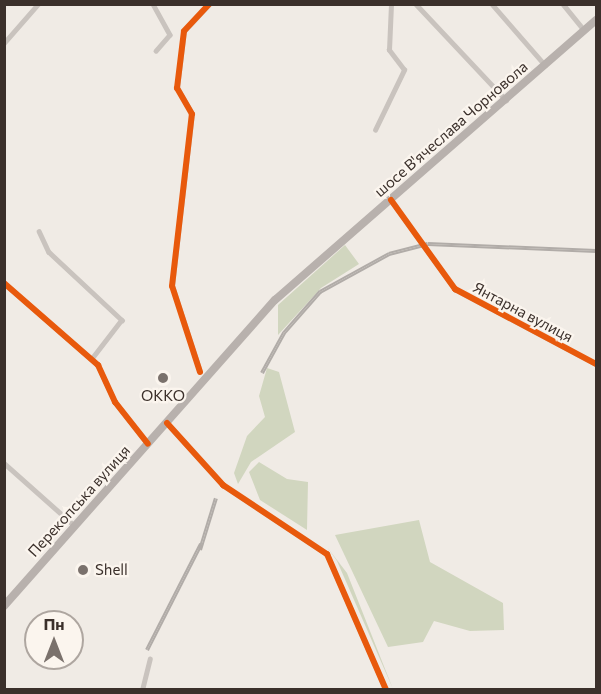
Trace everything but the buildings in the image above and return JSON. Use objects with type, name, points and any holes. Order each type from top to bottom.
[{"type":"main road","name":"шосе В'ячеслава Чорновола","points":[[321,257],[391,200],[597,20]]},
{"type":"main road","name":"Перекопська вулиця","points":[[4,606],[167,423],[321,257]]},
{"type":"street","points":[[153,4],[170,35],[156,51]]},
{"type":"street","points":[[200,372],[172,286],[192,114],[177,88],[184,31],[209,4]]},
{"type":"street","points":[[375,130],[404,70],[389,50],[391,4]]},
{"type":"street","points":[[416,4],[506,100]]},
{"type":"street","points":[[492,4],[545,65]]},
{"type":"street","points":[[563,4],[585,30]]},
{"type":"street","points":[[4,43],[38,5]]},
{"type":"street","name":"Янтарна вулиця","points":[[391,200],[421,245],[455,289],[597,364]]},
{"type":"street","points":[[39,231],[49,252],[122,320],[92,359]]},
{"type":"street","points":[[4,284],[92,359],[115,402],[148,444]]},
{"type":"street","points":[[167,423],[223,485],[327,554],[386,690]]},
{"type":"street","points":[[4,464],[75,526]]},
{"type":"street","points":[[142,690],[150,659]]},
{"type":"green space","points":[[345,245],[359,264],[321,288],[278,335],[278,305]]},
{"type":"green space","points":[[267,368],[279,372],[295,432],[251,462],[238,484],[234,473],[247,436],[265,417],[259,396]]},
{"type":"green space","points":[[259,462],[287,479],[308,482],[307,530],[260,500],[249,472]]},
{"type":"green space","points":[[419,520],[430,562],[503,603],[504,630],[470,631],[434,621],[423,642],[388,647],[335,535]]},
{"type":"green space","points":[[327,547],[347,573],[393,689],[337,561]]},
{"type":"railway","points":[[262,373],[284,333],[320,292],[389,254],[428,244],[596,251]]},
{"type":"railway","points":[[200,550],[216,498]]},
{"type":"railway","points":[[147,650],[201,544]]},
{"type":"cycle path","points":[[200,372],[172,286],[192,114],[177,88],[184,31],[209,4]]},
{"type":"cycle path","points":[[391,200],[455,289],[596,364]]},
{"type":"cycle path","points":[[4,283],[98,365],[115,402],[148,444]]},
{"type":"cycle path","points":[[167,423],[223,485],[327,554],[386,690]]},
{"type":"place","name":"ОККО","points":[[163,378]]},
{"type":"place","name":"Shell","points":[[83,570]]}]
